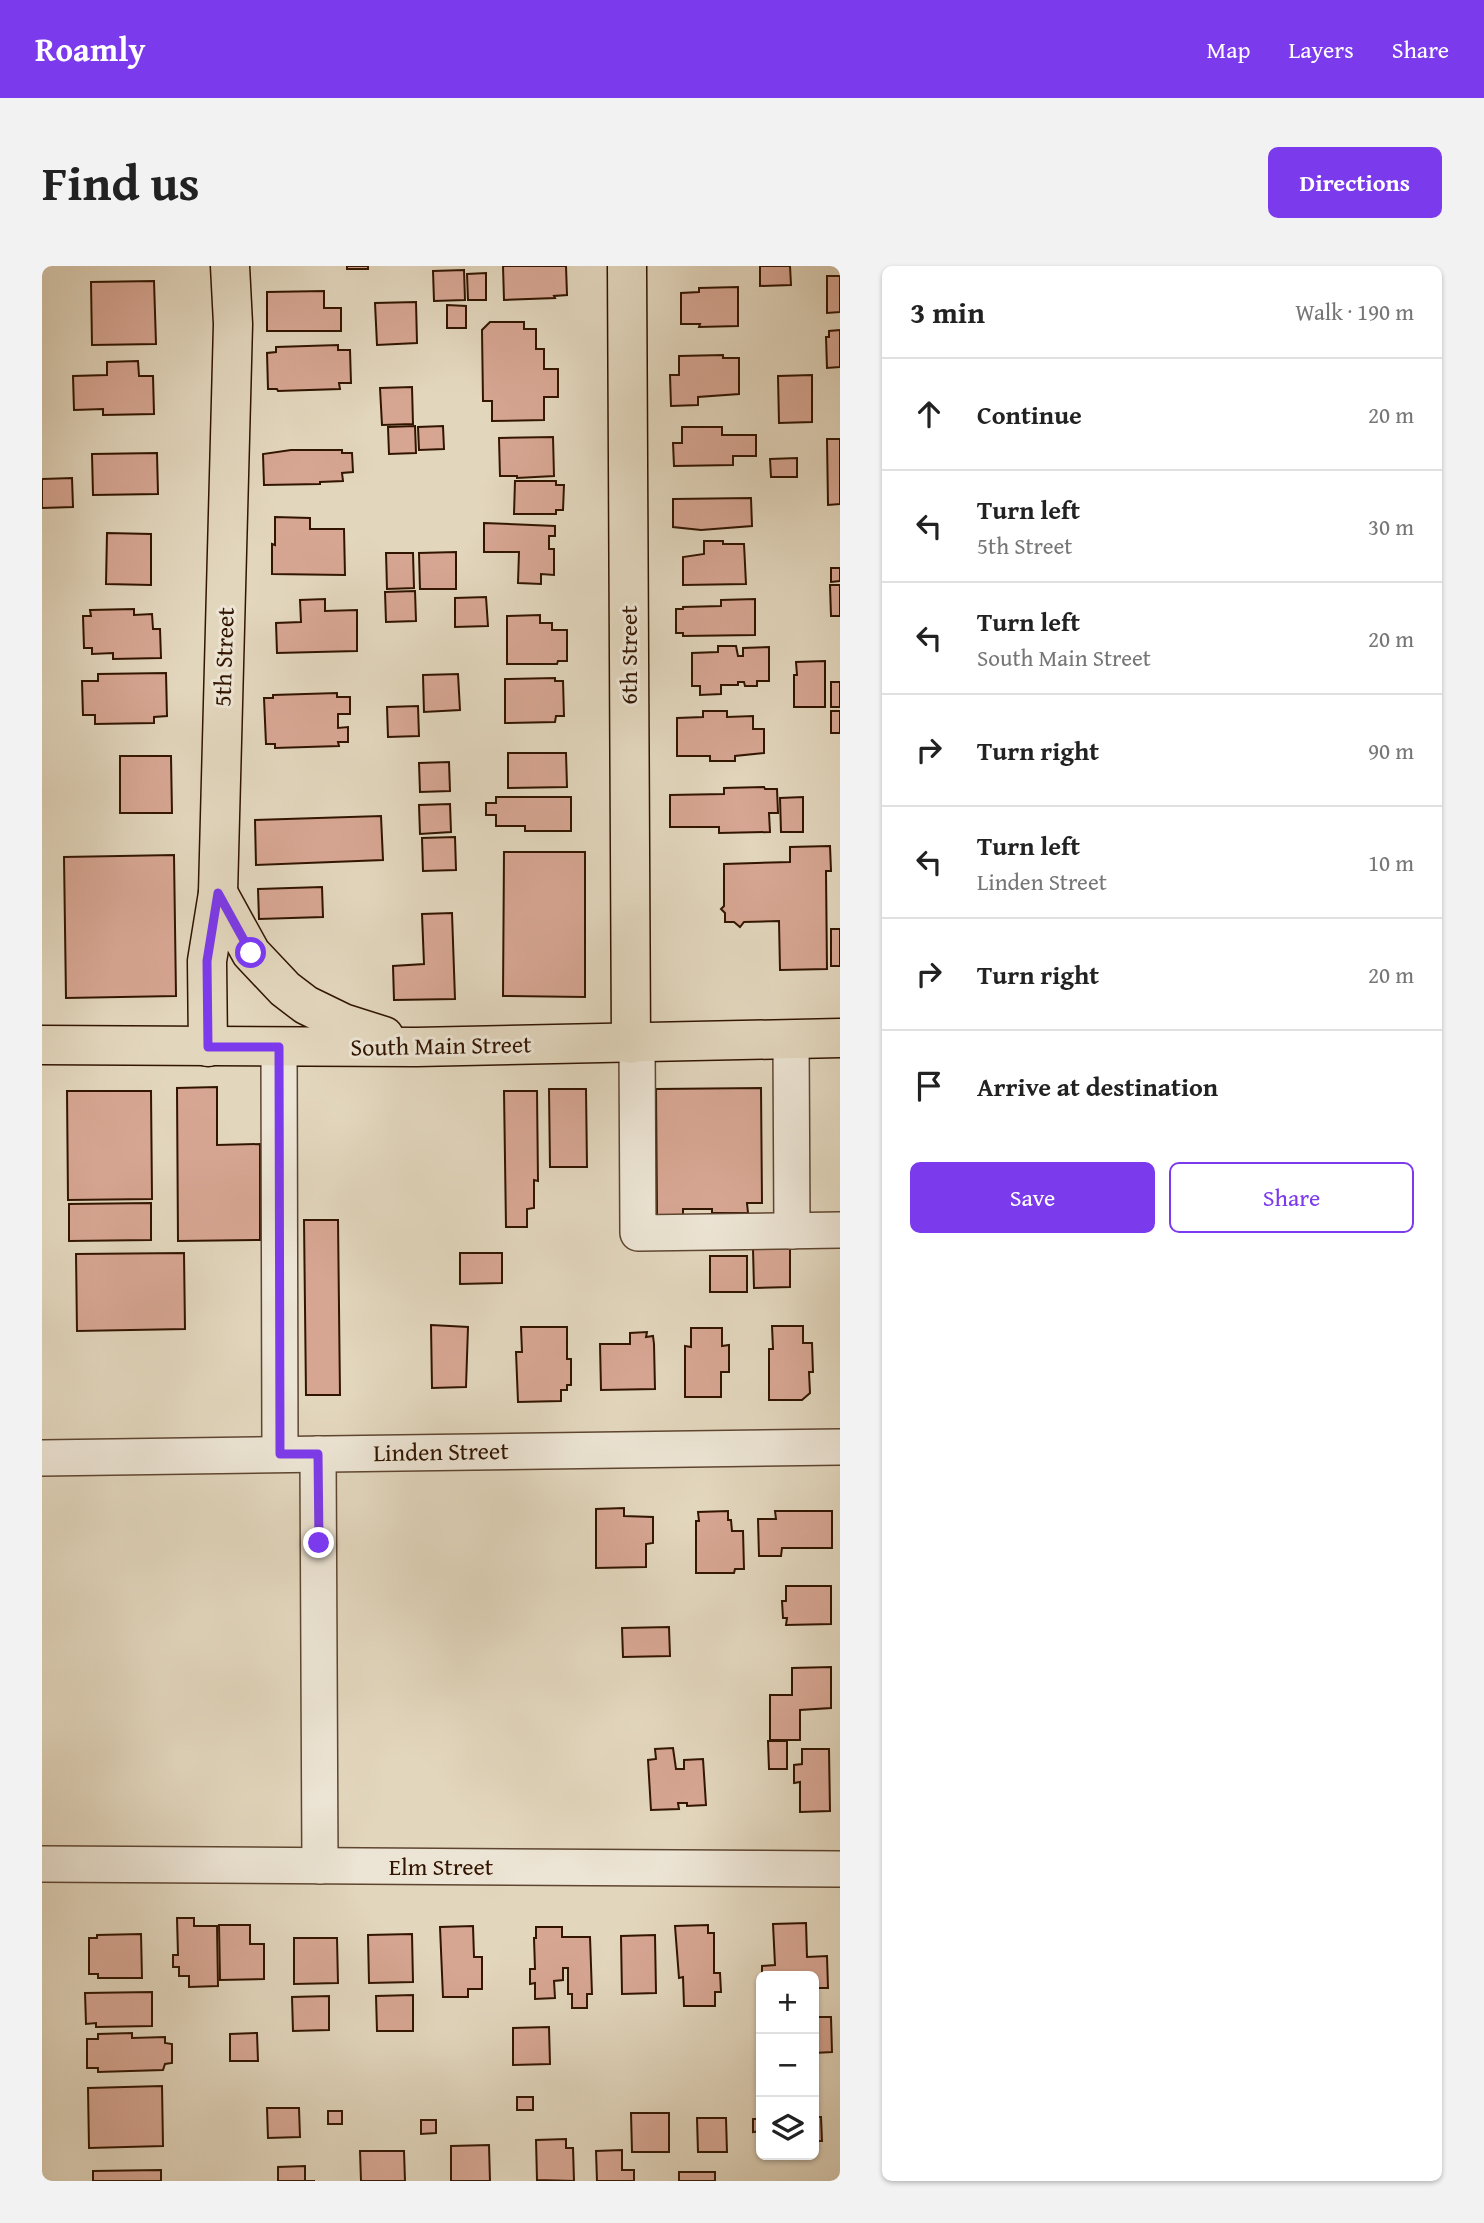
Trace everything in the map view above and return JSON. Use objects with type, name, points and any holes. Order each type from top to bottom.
[{"type":"main road","points":[[222,266],[230,294],[233,324]]},
{"type":"main road","name":"5th Street","points":[[208,1047],[207,961],[218,893],[233,324],[230,266]]},
{"type":"main road","name":"6th Street","points":[[627,266],[634,1044]]},
{"type":"main road","points":[[218,893],[251,953],[285,989],[306,1005],[343,1023],[416,1046]]},
{"type":"main road","name":"South Main Street","points":[[42,1045],[416,1046],[634,1044],[840,1038]]},
{"type":"street","points":[[791,1040],[792,1231]]},
{"type":"street","points":[[634,1044],[638,1233],[840,1230]]},
{"type":"street","points":[[279,1047],[280,1454]]},
{"type":"street","name":"Linden Street","points":[[42,1458],[840,1447]]},
{"type":"street","points":[[318,1454],[320,1866]]},
{"type":"street","name":"Elm Street","points":[[42,1864],[840,1869]]},
{"type":"building","points":[[347,266],[368,266],[368,269],[347,269]]},
{"type":"building","points":[[503,266],[566,266],[567,295],[504,300]]},
{"type":"building","points":[[760,266],[790,266],[791,285],[760,286]]},
{"type":"building","points":[[464,270],[465,300],[434,301],[433,271]]},
{"type":"building","points":[[486,273],[486,300],[468,300],[467,274]]},
{"type":"building","points":[[827,276],[840,276],[840,312],[827,313]]},
{"type":"building","points":[[154,281],[156,344],[92,345],[91,282]]},
{"type":"building","points":[[738,287],[738,326],[699,327],[700,324],[681,324],[681,293],[699,292],[699,288]]},
{"type":"building","points":[[324,291],[324,308],[341,308],[341,331],[267,331],[267,292]]},
{"type":"building","points":[[416,302],[417,343],[377,345],[375,303]]},
{"type":"building","points":[[447,305],[466,306],[466,328],[447,328]]},
{"type":"building","points":[[490,322],[524,322],[524,329],[536,329],[536,349],[544,349],[544,369],[558,369],[558,397],[544,397],[544,420],[492,421],[492,401],[483,401],[482,330]]},
{"type":"building","points":[[840,330],[840,367],[827,368],[826,337],[829,337],[829,331]]},
{"type":"building","points":[[338,345],[338,350],[350,350],[351,383],[339,383],[340,389],[268,389],[267,353],[276,352],[276,347]]},
{"type":"building","points":[[723,355],[723,358],[739,358],[739,394],[698,397],[698,405],[671,406],[670,375],[679,375],[679,356]]},
{"type":"building","points":[[138,361],[139,376],[153,376],[154,414],[103,415],[103,409],[74,410],[73,376],[107,375],[107,362]]},
{"type":"building","points":[[812,375],[812,422],[779,423],[778,376]]},
{"type":"building","points":[[412,387],[413,424],[382,425],[380,388]]},
{"type":"building","points":[[415,426],[416,453],[389,454],[388,427]]},
{"type":"building","points":[[443,426],[444,449],[419,450],[418,427]]},
{"type":"building","points":[[682,427],[722,427],[722,435],[756,435],[756,456],[733,456],[733,465],[674,466],[673,443],[682,443]]},
{"type":"building","points":[[553,437],[554,476],[500,476],[499,438]]},
{"type":"building","points":[[827,439],[840,439],[840,504],[828,505]]},
{"type":"building","points":[[291,450],[342,450],[342,453],[352,453],[353,472],[342,473],[343,481],[264,485],[263,454]]},
{"type":"building","points":[[157,453],[158,494],[93,495],[92,454]]},
{"type":"building","points":[[797,458],[797,477],[771,477],[770,459]]},
{"type":"building","points":[[72,478],[73,507],[42,508],[42,479]]},
{"type":"building","points":[[515,481],[556,481],[556,485],[564,485],[563,510],[556,510],[556,514],[514,514]]},
{"type":"building","points":[[751,498],[752,526],[701,530],[673,527],[673,499]]},
{"type":"building","points":[[275,517],[310,518],[310,529],[344,529],[345,575],[272,574]]},
{"type":"building","points":[[484,523],[555,526],[555,536],[549,536],[549,549],[554,549],[554,575],[541,574],[541,584],[518,583],[519,552],[484,552]]},
{"type":"building","points":[[107,533],[151,534],[151,585],[106,584]]},
{"type":"building","points":[[704,541],[744,544],[746,584],[683,585],[683,557],[704,554]]},
{"type":"building","points":[[456,552],[456,589],[420,589],[419,553]]},
{"type":"building","points":[[386,553],[413,553],[414,588],[387,589]]},
{"type":"building","points":[[831,568],[840,568],[840,581],[831,582]]},
{"type":"building","points":[[830,585],[840,585],[840,616],[831,616]]},
{"type":"building","points":[[415,591],[416,621],[386,622],[385,592]]},
{"type":"building","points":[[486,597],[488,626],[455,627],[455,598]]},
{"type":"building","points":[[325,599],[325,611],[357,610],[357,651],[277,653],[276,623],[301,622],[300,600]]},
{"type":"building","points":[[755,599],[755,635],[683,636],[683,633],[676,633],[676,609],[721,606],[721,600]]},
{"type":"building","points":[[134,609],[134,615],[152,614],[153,629],[160,629],[161,658],[113,659],[113,653],[92,654],[92,648],[84,648],[83,616],[91,616],[90,610]]},
{"type":"building","points":[[540,615],[540,623],[552,623],[552,630],[567,630],[567,661],[558,661],[557,664],[507,664],[507,616]]},
{"type":"building","points":[[718,646],[736,646],[738,656],[743,656],[743,648],[769,647],[769,681],[757,681],[757,686],[745,686],[744,682],[738,682],[738,685],[721,685],[721,694],[700,695],[700,686],[692,686],[692,653],[718,652]]},
{"type":"building","points":[[825,661],[825,707],[794,707],[796,662]]},
{"type":"building","points":[[166,673],[167,716],[154,717],[154,723],[95,724],[95,715],[83,715],[82,681],[98,681],[98,674]]},
{"type":"building","points":[[458,674],[460,710],[424,712],[423,675]]},
{"type":"building","points":[[555,678],[555,681],[563,681],[564,716],[556,716],[555,722],[505,723],[505,679]]},
{"type":"building","points":[[831,682],[840,682],[840,707],[831,707]]},
{"type":"building","points":[[337,693],[337,697],[350,697],[350,714],[338,714],[338,728],[348,727],[348,742],[338,742],[339,746],[275,748],[275,744],[266,744],[264,698],[273,698],[273,695]]},
{"type":"building","points":[[418,706],[419,736],[388,737],[387,707]]},
{"type":"building","points":[[703,711],[727,711],[727,717],[753,716],[753,729],[764,729],[764,753],[735,756],[735,761],[710,761],[710,756],[677,756],[677,718],[703,717]]},
{"type":"building","points":[[831,711],[840,711],[840,733],[831,733]]},
{"type":"building","points":[[508,753],[566,753],[567,787],[508,788]]},
{"type":"building","points":[[120,756],[171,756],[172,813],[120,813]]},
{"type":"building","points":[[449,762],[450,791],[420,792],[419,763]]},
{"type":"building","points":[[724,788],[777,789],[778,813],[769,813],[770,832],[719,833],[719,827],[670,827],[670,795],[724,794]]},
{"type":"building","points":[[496,797],[571,797],[571,831],[525,831],[525,826],[496,826],[496,815],[486,815],[486,803],[496,803]]},
{"type":"building","points":[[803,797],[803,832],[781,832],[780,798]]},
{"type":"building","points":[[450,804],[451,832],[420,834],[419,805]]},
{"type":"building","points":[[381,816],[383,860],[256,865],[255,820]]},
{"type":"building","points":[[455,837],[456,870],[423,871],[422,838]]},
{"type":"building","points":[[830,846],[831,871],[826,871],[827,969],[780,970],[779,921],[744,922],[740,927],[734,922],[725,922],[725,913],[721,909],[724,906],[724,864],[790,862],[790,847]]},
{"type":"building","points":[[504,852],[585,852],[585,997],[503,996]]},
{"type":"building","points":[[174,855],[176,996],[66,998],[64,857]]},
{"type":"building","points":[[322,887],[323,917],[259,919],[258,889]]},
{"type":"building","points":[[452,913],[455,999],[394,1000],[393,966],[424,964],[422,914]]},
{"type":"building","points":[[831,929],[840,929],[840,966],[831,966]]},
{"type":"building","points":[[217,1087],[217,1145],[260,1144],[260,1240],[178,1241],[177,1088]]},
{"type":"building","points":[[761,1088],[762,1203],[747,1203],[748,1213],[712,1213],[712,1209],[683,1209],[683,1215],[657,1215],[656,1089]]},
{"type":"building","points":[[549,1089],[586,1089],[587,1167],[550,1167]]},
{"type":"building","points":[[67,1091],[151,1091],[152,1199],[68,1200]]},
{"type":"building","points":[[504,1091],[537,1091],[538,1181],[534,1180],[534,1208],[527,1209],[527,1227],[506,1227]]},
{"type":"building","points":[[151,1203],[151,1240],[69,1241],[69,1204]]},
{"type":"building","points":[[304,1220],[338,1220],[340,1395],[306,1395]]},
{"type":"building","points":[[790,1248],[790,1287],[754,1288],[753,1249]]},
{"type":"building","points":[[184,1253],[185,1329],[77,1331],[76,1254]]},
{"type":"building","points":[[460,1253],[502,1253],[502,1283],[460,1284]]},
{"type":"building","points":[[710,1256],[747,1256],[747,1292],[710,1292]]},
{"type":"building","points":[[431,1325],[468,1327],[466,1387],[432,1388]]},
{"type":"building","points":[[772,1326],[803,1326],[803,1343],[812,1343],[813,1372],[809,1372],[810,1393],[802,1400],[769,1400]]},
{"type":"building","points":[[521,1327],[567,1327],[567,1359],[571,1359],[571,1385],[567,1385],[567,1390],[561,1390],[561,1401],[518,1402],[516,1352],[522,1352]]},
{"type":"building","points":[[691,1328],[722,1328],[722,1346],[729,1345],[729,1372],[721,1372],[721,1397],[685,1397],[685,1346],[691,1347]]},
{"type":"building","points":[[647,1332],[646,1337],[653,1336],[655,1389],[601,1390],[600,1344],[630,1344],[630,1333]]},
{"type":"building","points":[[624,1508],[624,1516],[653,1517],[653,1543],[646,1544],[646,1567],[596,1568],[596,1509]]},
{"type":"building","points":[[728,1511],[732,1531],[743,1531],[744,1569],[735,1569],[734,1573],[696,1573],[698,1512]]},
{"type":"building","points":[[775,1511],[832,1511],[832,1548],[782,1548],[781,1556],[759,1556],[758,1519],[776,1519]]},
{"type":"building","points":[[786,1586],[831,1586],[831,1624],[786,1625],[787,1618],[783,1618],[782,1601],[786,1601]]},
{"type":"building","points":[[669,1627],[670,1656],[623,1657],[622,1628]]},
{"type":"building","points":[[831,1667],[831,1708],[800,1710],[800,1740],[770,1740],[770,1695],[792,1695],[792,1668]]},
{"type":"building","points":[[768,1741],[787,1741],[787,1769],[769,1769]]},
{"type":"building","points":[[673,1748],[676,1769],[684,1769],[684,1760],[703,1759],[706,1805],[687,1806],[687,1803],[678,1803],[679,1809],[651,1810],[648,1760],[656,1759],[655,1749]]},
{"type":"building","points":[[802,1749],[829,1749],[830,1811],[800,1812],[800,1782],[794,1783],[794,1765],[802,1764]]},
{"type":"building","points":[[177,1918],[194,1918],[194,1926],[217,1926],[218,1986],[189,1987],[189,1976],[179,1976],[179,1967],[173,1967],[173,1955],[178,1955]]},
{"type":"building","points":[[806,1923],[807,1957],[827,1956],[828,1988],[819,1988],[819,1971],[762,1971],[762,1966],[775,1965],[773,1924]]},
{"type":"building","points":[[219,1925],[250,1925],[250,1944],[264,1944],[264,1979],[220,1980]]},
{"type":"building","points":[[708,1925],[708,1933],[714,1933],[714,1973],[720,1973],[721,1992],[715,1992],[715,2006],[684,2006],[683,1977],[679,1978],[675,1926]]},
{"type":"building","points":[[473,1926],[474,1957],[482,1957],[482,1989],[468,1989],[468,1997],[443,1997],[440,1927]]},
{"type":"building","points":[[536,1927],[562,1927],[562,1937],[590,1937],[592,1994],[587,1994],[587,2008],[572,2008],[572,1994],[568,1994],[568,1968],[563,1968],[563,1980],[554,1981],[555,1998],[535,1999],[535,1983],[530,1984],[530,1969],[535,1969]]},
{"type":"building","points":[[141,1934],[142,1978],[98,1978],[98,1974],[89,1974],[89,1938],[97,1938],[97,1935]]},
{"type":"building","points":[[412,1934],[413,1982],[369,1983],[368,1935]]},
{"type":"building","points":[[655,1935],[656,1993],[622,1994],[621,1936]]},
{"type":"building","points":[[294,1938],[337,1938],[338,1983],[294,1984]]},
{"type":"building","points":[[152,1992],[152,2026],[96,2027],[96,2023],[86,2024],[85,1993]]},
{"type":"building","points":[[413,1995],[413,2031],[377,2031],[376,1996]]},
{"type":"building","points":[[329,1996],[329,2030],[293,2031],[292,1997]]},
{"type":"building","points":[[819,2017],[831,2017],[832,2052],[819,2053]]},
{"type":"building","points":[[549,2027],[550,2064],[513,2065],[513,2028]]},
{"type":"building","points":[[132,2033],[132,2038],[165,2037],[165,2043],[172,2044],[172,2063],[165,2064],[163,2070],[98,2072],[98,2068],[87,2068],[87,2039],[98,2039],[98,2034]]},
{"type":"building","points":[[257,2033],[258,2061],[230,2061],[230,2034]]},
{"type":"building","points":[[162,2086],[163,2146],[89,2148],[88,2088]]},
{"type":"building","points":[[517,2097],[533,2097],[533,2110],[517,2110]]},
{"type":"building","points":[[267,2108],[299,2108],[300,2137],[268,2138]]},
{"type":"building","points":[[328,2111],[342,2111],[342,2124],[328,2124]]},
{"type":"building","points":[[631,2113],[669,2113],[669,2152],[632,2152]]},
{"type":"building","points":[[819,2117],[821,2117],[822,2141],[819,2141]]},
{"type":"building","points":[[697,2118],[726,2118],[727,2152],[698,2152]]},
{"type":"building","points":[[753,2119],[756,2119],[756,2132],[753,2132]]},
{"type":"building","points":[[421,2120],[436,2120],[436,2133],[421,2134]]},
{"type":"building","points":[[566,2139],[566,2148],[573,2148],[574,2181],[537,2180],[536,2140]]},
{"type":"building","points":[[489,2145],[490,2181],[451,2181],[451,2146]]},
{"type":"building","points":[[622,2150],[622,2170],[634,2170],[634,2181],[597,2181],[596,2151]]},
{"type":"building","points":[[360,2151],[404,2151],[405,2181],[361,2181]]},
{"type":"building","points":[[305,2166],[305,2181],[278,2181],[278,2167]]},
{"type":"building","points":[[161,2170],[161,2181],[93,2181],[93,2171]]},
{"type":"building","points":[[679,2172],[715,2172],[715,2181],[679,2181]]},
{"type":"route","points":[[251,953],[218,893],[207,961],[208,1047],[279,1047],[280,1454],[318,1454],[319,1543]]}]
